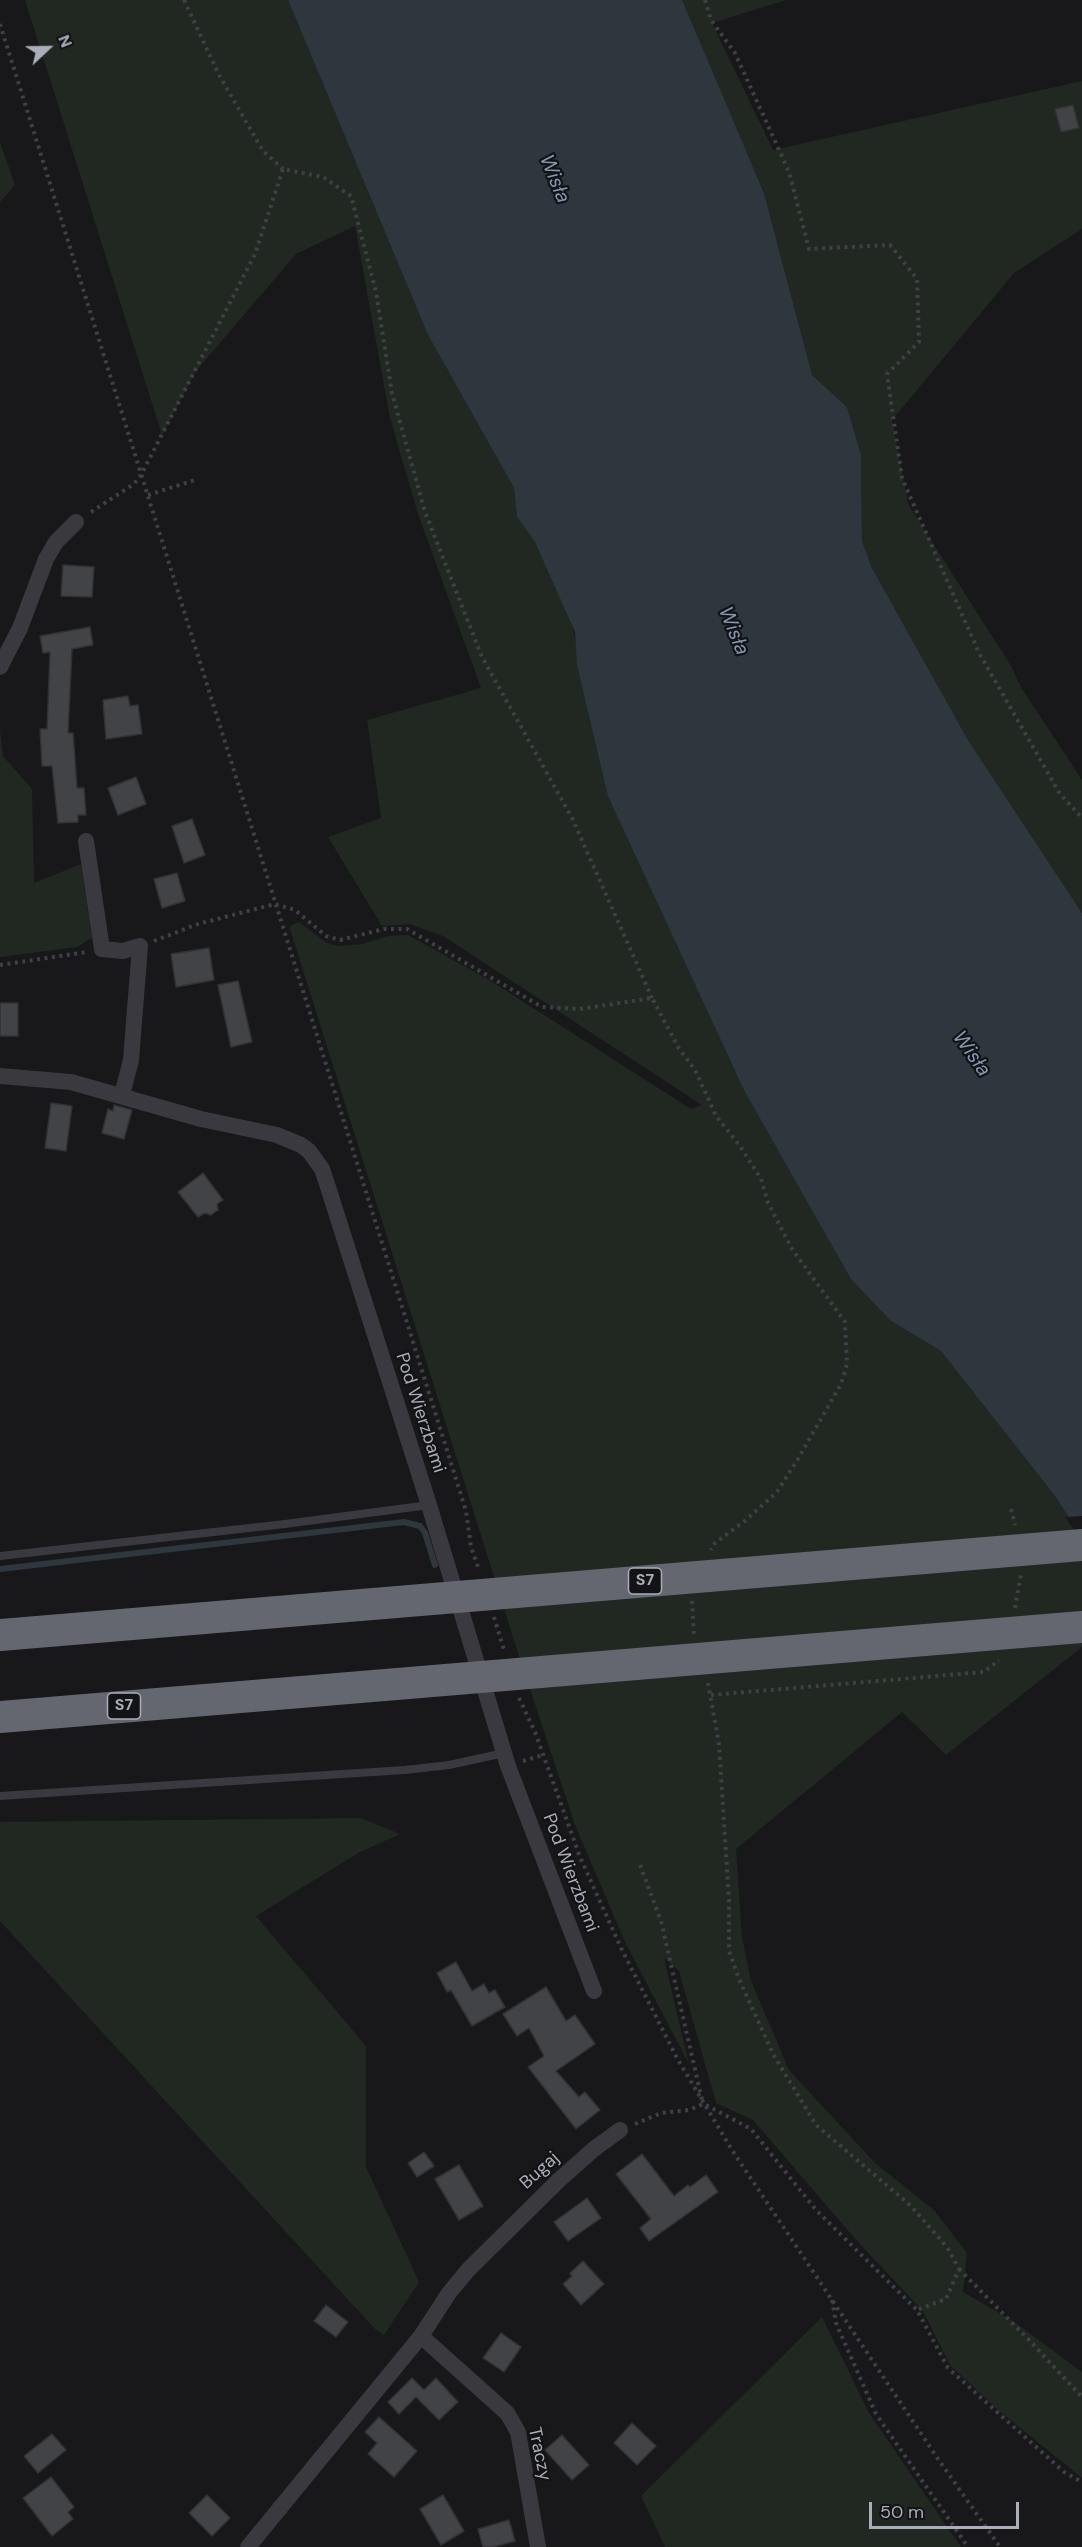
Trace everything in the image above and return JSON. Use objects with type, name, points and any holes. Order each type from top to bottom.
[{"type":"highway","name":"S7","points":[[0,1635],[1082,1545]]},
{"type":"highway","name":"S7","points":[[0,1717],[1082,1627]]},
{"type":"street","points":[[0,667],[20,628],[46,559],[56,542],[76,522]]},
{"type":"street","points":[[86,840],[102,949],[123,951],[140,946],[131,1060],[122,1095]]},
{"type":"street","name":"Pod Wierzbami","points":[[0,1076],[71,1082],[201,1119],[277,1135],[301,1145],[315,1159],[328,1187],[511,1758],[594,1991]]},
{"type":"street","name":"Bugaj","points":[[248,2547],[421,2336],[455,2285],[522,2214],[594,2149],[620,2130]]},
{"type":"street","name":"Traczy","points":[[421,2336],[507,2413],[518,2432],[538,2547]]},
{"type":"lane","points":[[0,1556],[285,1524],[429,1505]]},
{"type":"lane","points":[[0,1796],[405,1770],[511,1758]]},
{"type":"path","points":[[184,0],[219,75],[263,151],[283,169],[323,177],[351,196],[375,292],[392,393],[425,513],[482,657],[572,818],[652,998],[678,1047],[695,1070],[716,1116],[740,1146],[761,1179],[768,1203],[792,1249],[845,1322],[847,1364],[841,1384],[798,1459],[777,1492],[746,1520],[715,1543],[705,1558]]},
{"type":"path","points":[[705,0],[711,20],[735,53],[789,172],[809,249],[890,245],[917,279],[919,342],[887,374],[902,478],[979,653],[1060,794],[1082,819]]},
{"type":"path","points":[[0,24],[466,1511],[471,1547],[482,1581]]},
{"type":"path","points":[[76,522],[134,484],[141,475],[255,254],[283,169]]},
{"type":"path","points":[[148,495],[195,480]]},
{"type":"path","points":[[140,946],[198,924],[275,903],[295,910],[326,936],[340,940],[354,939],[384,929],[407,929],[542,1007],[580,1009],[652,998]]},
{"type":"path","points":[[0,964],[102,949]]},
{"type":"path","points":[[692,1600],[693,1632],[696,1642]]},
{"type":"path","points":[[493,1614],[507,1660]]},
{"type":"path","points":[[705,1674],[711,1695],[718,1744],[729,1901],[729,1951],[739,1979],[773,2054],[816,2125],[910,2206],[947,2247],[959,2269],[1082,2397]]},
{"type":"path","points":[[518,1694],[580,1857],[621,1948],[657,2022],[703,2104],[832,2300],[1000,2547]]},
{"type":"path","points":[[511,1758],[543,1755]]},
{"type":"path","points":[[640,1865],[661,1921],[703,2104],[751,2129],[816,2210],[917,2310],[948,2368],[1065,2472],[1082,2482]]},
{"type":"path","points":[[620,2130],[661,2114],[689,2110],[703,2104]]},
{"type":"path","points":[[917,2310],[946,2299],[959,2269]]},
{"type":"path","points":[[832,2300],[836,2323],[876,2414],[968,2547]]},
{"type":"shaded area","points":[[25,0],[288,0],[428,335],[514,488],[517,517],[535,542],[571,618],[577,647],[891,1321],[941,1351],[1055,1496],[1082,1538],[1082,1647],[946,1755],[902,1712],[736,1849],[742,1937],[751,1981],[789,2070],[875,2163],[934,2210],[967,2253],[963,2292],[1013,2321],[1082,2372],[1082,2478],[997,2409],[950,2365],[923,2311],[858,2242],[753,2120],[716,2103],[679,1971],[664,1958],[689,2064],[625,1942],[575,1825],[519,1656],[290,929],[292,925],[299,922],[327,943],[338,946],[363,944],[388,936],[408,935],[491,981],[691,1109],[702,1105],[443,936],[410,924],[382,926],[328,837],[381,818],[367,720],[481,688],[418,514],[390,418],[355,226],[296,254],[196,371],[162,435]]},
{"type":"shaded area","points":[[681,0],[786,0],[712,23],[773,150],[1082,81],[1082,229],[1014,273],[892,420],[908,504],[1011,666],[1022,689],[1082,780],[1082,913],[968,740],[872,568],[862,541],[861,455],[847,407],[812,375],[764,193]]},
{"type":"shaded area","points":[[0,142],[15,185],[0,202]]},
{"type":"shaded area","points":[[0,730],[3,756],[32,789],[34,883],[81,864],[92,938],[77,947],[0,957]]},
{"type":"shaded area","points":[[361,1818],[400,1834],[360,1852],[256,1916],[366,2046],[366,2167],[419,2282],[384,2335],[376,2330],[0,1921],[0,1822]]},
{"type":"shaded area","points":[[822,2317],[869,2413],[961,2547],[665,2547],[641,2496]]},
{"type":"water","name":"Wisła","points":[[288,0],[682,0],[764,193],[812,375],[847,407],[861,455],[862,541],[872,568],[968,740],[1082,913],[1082,1538],[1055,1496],[941,1351],[891,1321],[851,1279],[744,1090],[608,796],[577,665],[575,632],[535,542],[517,517],[514,488],[428,335]]},
{"type":"pier","points":[[1082,1516],[1082,1541],[1065,1517]]},
{"type":"building","points":[[1073,105],[1079,128],[1061,132],[1055,109]]},
{"type":"building","points":[[63,565],[94,567],[92,597],[61,596]]},
{"type":"building","points":[[90,627],[93,645],[72,649],[68,733],[73,733],[77,788],[84,788],[86,815],[78,815],[78,822],[58,823],[52,766],[42,766],[40,729],[47,729],[50,652],[43,653],[40,636]]},
{"type":"building","points":[[128,696],[130,706],[138,705],[142,734],[106,739],[103,700]]},
{"type":"building","points":[[136,777],[146,804],[118,815],[108,788]]},
{"type":"building","points":[[192,819],[205,855],[184,863],[172,826]]},
{"type":"building","points":[[177,873],[185,901],[162,908],[154,879]]},
{"type":"building","points":[[209,948],[214,980],[176,987],[171,954]]},
{"type":"building","points":[[238,981],[252,1042],[231,1047],[218,985]]},
{"type":"building","points":[[0,1003],[18,1003],[18,1036],[0,1036]]},
{"type":"building","points":[[51,1103],[72,1106],[66,1151],[45,1148]]},
{"type":"building","points":[[114,1105],[132,1110],[124,1139],[102,1133],[108,1109],[113,1111]]},
{"type":"building","points":[[203,1173],[223,1200],[217,1204],[218,1210],[211,1215],[205,1213],[198,1217],[178,1192]]},
{"type":"building","points":[[456,1962],[472,1991],[484,1984],[489,1993],[495,1990],[505,2007],[472,2026],[451,1990],[447,1992],[437,1973]]},
{"type":"building","points":[[546,1987],[566,2021],[575,2015],[595,2044],[556,2071],[579,2097],[585,2092],[600,2110],[576,2129],[528,2067],[544,2056],[529,2028],[517,2036],[503,2014]]},
{"type":"building","points":[[424,2152],[434,2166],[417,2177],[408,2163]]},
{"type":"building","points":[[642,2154],[674,2196],[706,2175],[718,2192],[649,2241],[640,2228],[651,2219],[616,2174]]},
{"type":"building","points":[[459,2165],[483,2206],[459,2220],[435,2179]]},
{"type":"building","points":[[587,2198],[601,2218],[568,2241],[554,2222]]},
{"type":"building","points":[[583,2261],[604,2284],[581,2305],[563,2284],[572,2276],[570,2273]]},
{"type":"building","points":[[326,2305],[348,2322],[336,2337],[314,2321]]},
{"type":"building","points":[[501,2333],[521,2347],[504,2372],[483,2358]]},
{"type":"building","points":[[412,2378],[424,2390],[436,2378],[458,2402],[439,2420],[416,2397],[399,2414],[388,2402]]},
{"type":"building","points":[[379,2417],[417,2451],[394,2477],[368,2454],[377,2443],[365,2432]]},
{"type":"building","points":[[632,2423],[656,2446],[637,2465],[614,2443]]},
{"type":"building","points":[[52,2434],[66,2450],[38,2473],[24,2456]]},
{"type":"building","points":[[562,2435],[589,2465],[572,2480],[545,2450]]},
{"type":"building","points":[[51,2477],[74,2507],[68,2512],[73,2519],[52,2536],[23,2498]]},
{"type":"building","points":[[207,2495],[230,2518],[212,2536],[189,2513]]},
{"type":"building","points":[[443,2495],[464,2531],[441,2545],[420,2509]]},
{"type":"building","points":[[509,2520],[515,2541],[493,2547],[483,2547],[478,2529]]},
{"type":"waterway","points":[[0,1569],[404,1522],[420,1526],[425,1533],[435,1565]]}]
